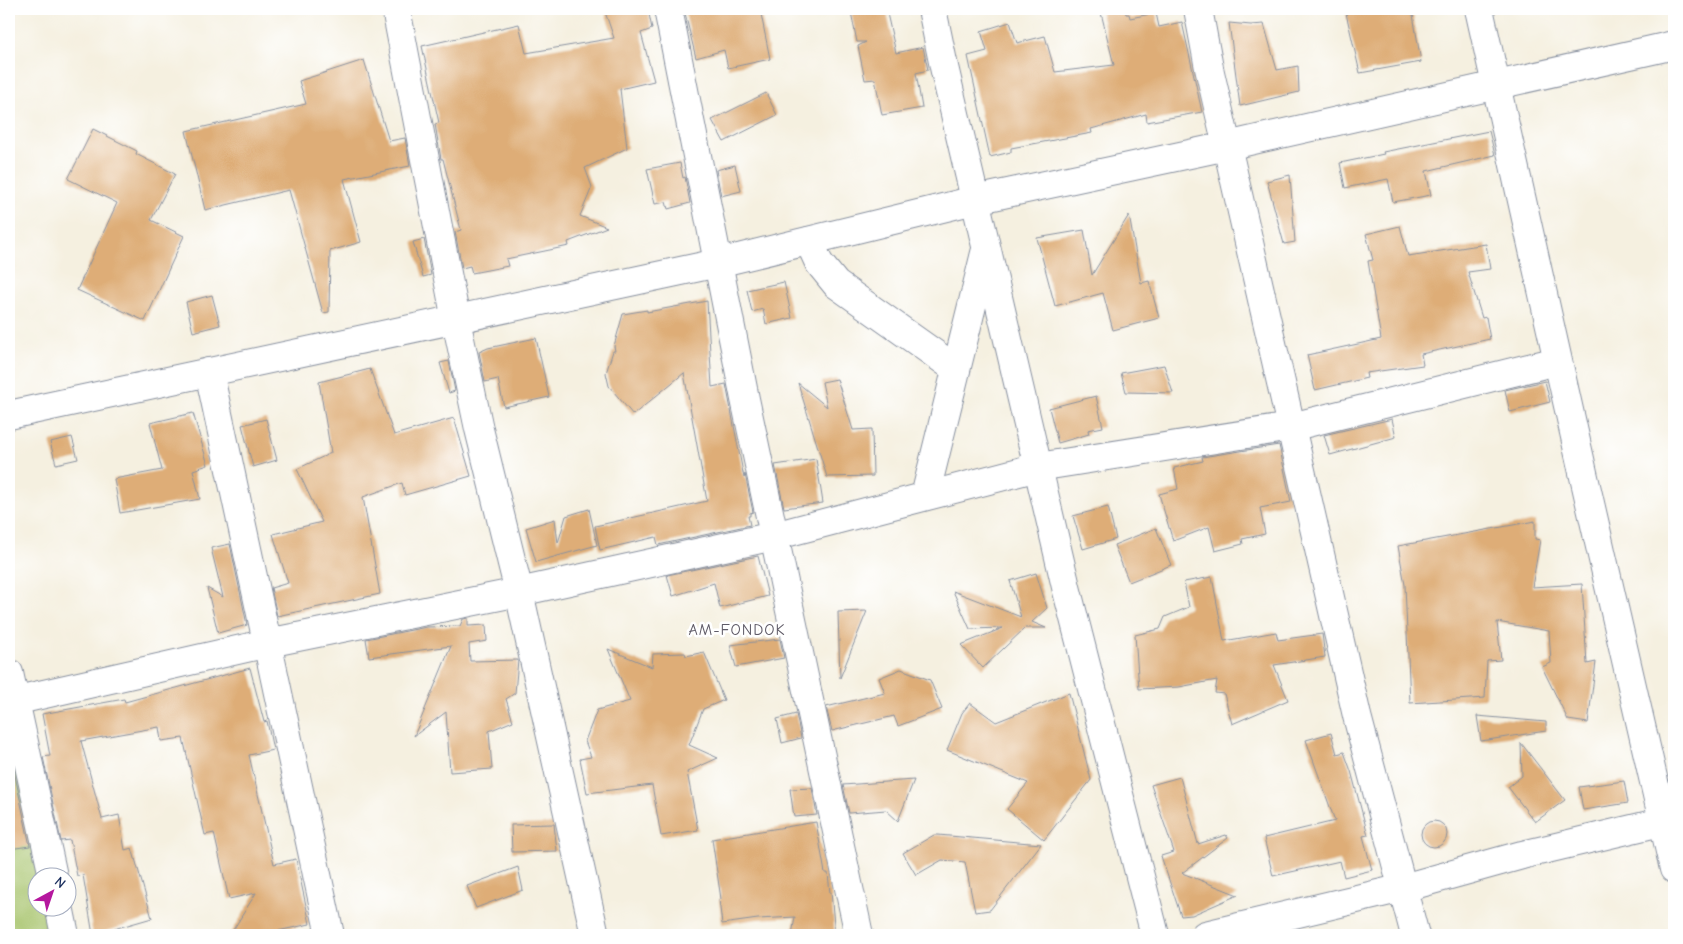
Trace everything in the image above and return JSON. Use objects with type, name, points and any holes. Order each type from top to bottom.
[{"type":"street","points":[[396,9],[479,429],[519,592],[596,935]]},
{"type":"street","points":[[668,9],[774,536],[859,935]]},
{"type":"street","points":[[932,9],[1066,587],[1155,935]]},
{"type":"street","points":[[1198,9],[1209,68],[1357,716],[1415,935]]},
{"type":"street","points":[[1479,9],[1557,361],[1669,820],[1674,869]]},
{"type":"street","points":[[9,415],[718,263],[976,200],[1227,146],[1674,45]]},
{"type":"street","points":[[809,241],[819,263],[836,284],[956,369]]},
{"type":"street","points":[[925,496],[986,247]]},
{"type":"street","points":[[12,701],[268,643],[519,592],[774,536],[1038,467],[1291,426],[1557,361]]},
{"type":"street","points":[[210,372],[330,935]]},
{"type":"street","points":[[9,673],[12,701],[51,866]]},
{"type":"street","points":[[1206,935],[1403,888],[1522,855],[1669,820]]},
{"type":"street","points":[[61,916],[66,935]]},
{"type":"green space","points":[[9,668],[52,866],[28,866],[28,916],[62,916],[66,935],[9,935]]},
{"type":"building","points":[[604,9],[648,9],[652,29],[641,33],[654,81],[620,89],[627,148],[585,168],[592,187],[580,216],[607,227],[568,242],[569,246],[506,259],[508,266],[472,273],[470,266],[462,268],[455,232],[461,230],[443,159],[441,159],[435,124],[439,123],[422,46],[519,24],[526,53],[614,38]]},
{"type":"building","points":[[684,9],[760,9],[770,59],[728,68],[724,50],[696,58]]},
{"type":"building","points":[[867,9],[886,9],[896,53],[923,47],[928,70],[916,73],[922,108],[882,115],[875,79],[865,80],[858,46],[866,42],[857,42],[851,12]]},
{"type":"building","points":[[1100,9],[1125,9],[1126,14],[1129,14],[1130,18],[1156,13],[1159,27],[1182,22],[1202,112],[1147,122],[1146,114],[1091,129],[1092,133],[1011,148],[1011,152],[990,157],[968,56],[987,51],[981,31],[1010,22],[1017,43],[1045,36],[1055,72],[1114,65]]},
{"type":"building","points":[[1345,9],[1412,9],[1421,62],[1360,73]]},
{"type":"building","points":[[1229,23],[1264,24],[1277,70],[1298,66],[1299,92],[1240,106]]},
{"type":"building","points":[[364,60],[389,141],[405,138],[410,166],[344,179],[361,242],[330,251],[329,312],[323,313],[289,190],[205,210],[186,131],[306,104],[299,81]]},
{"type":"building","points":[[766,93],[777,115],[724,142],[712,120]]},
{"type":"building","points":[[93,129],[137,151],[136,154],[175,174],[151,220],[184,236],[145,321],[77,290],[117,203],[68,179]]},
{"type":"building","points":[[1489,131],[1495,155],[1426,171],[1431,195],[1393,202],[1388,179],[1345,188],[1340,163],[1384,154],[1383,152]]},
{"type":"building","points":[[680,163],[690,203],[668,209],[666,202],[655,204],[647,169]]},
{"type":"building","points":[[735,165],[741,191],[721,196],[716,170]]},
{"type":"building","points":[[1290,175],[1295,242],[1284,244],[1267,181]]},
{"type":"building","points":[[1129,215],[1141,283],[1149,281],[1159,318],[1113,330],[1103,293],[1055,306],[1037,238],[1084,230],[1092,275]]},
{"type":"building","points":[[1400,226],[1408,256],[1486,244],[1490,269],[1468,272],[1482,318],[1486,317],[1490,339],[1421,354],[1423,365],[1366,373],[1367,378],[1315,390],[1307,355],[1381,339],[1368,261],[1373,260],[1366,234]]},
{"type":"building","points":[[424,239],[431,275],[423,277],[413,242]]},
{"type":"building","points":[[784,282],[792,318],[766,324],[763,309],[752,312],[747,290]]},
{"type":"building","points":[[212,295],[220,325],[193,332],[186,302]]},
{"type":"building","points":[[707,301],[712,387],[726,384],[744,478],[745,474],[753,512],[748,516],[750,525],[658,545],[656,537],[600,550],[595,526],[707,501],[684,373],[633,415],[609,386],[606,373],[613,351],[615,351],[614,346],[623,314],[647,310],[647,312]]},
{"type":"building","points":[[536,338],[549,397],[504,407],[498,379],[485,382],[479,352],[488,348]]},
{"type":"building","points":[[449,361],[455,391],[449,393],[440,363]]},
{"type":"building","points":[[1164,365],[1173,393],[1126,392],[1121,373]]},
{"type":"building","points":[[370,369],[394,435],[454,418],[471,476],[405,495],[402,483],[363,497],[380,594],[277,616],[271,588],[288,583],[273,534],[322,522],[297,469],[331,453],[319,382]]},
{"type":"building","points":[[837,379],[853,430],[872,429],[873,476],[827,477],[798,383],[827,407],[822,382]]},
{"type":"building","points":[[1545,381],[1550,402],[1510,412],[1505,390]]},
{"type":"building","points":[[1096,396],[1103,427],[1088,430],[1089,434],[1058,443],[1049,408]]},
{"type":"building","points":[[193,413],[208,465],[193,470],[200,499],[120,513],[114,479],[162,470],[150,423]]},
{"type":"building","points":[[266,419],[277,460],[253,467],[242,425]]},
{"type":"building","points":[[1392,419],[1396,437],[1330,455],[1324,435]]},
{"type":"building","points":[[72,437],[78,459],[56,464],[50,442]]},
{"type":"building","points":[[1279,445],[1291,502],[1260,508],[1265,534],[1242,539],[1243,544],[1215,551],[1209,527],[1173,541],[1159,494],[1178,489],[1174,468],[1203,461],[1202,457]]},
{"type":"building","points":[[816,459],[823,503],[784,508],[775,465]]},
{"type":"building","points":[[1108,507],[1116,539],[1083,549],[1073,516]]},
{"type":"building","points":[[589,509],[597,545],[536,562],[526,528],[555,519],[558,543],[566,516]]},
{"type":"building","points":[[1535,521],[1535,539],[1540,540],[1532,587],[1582,584],[1587,664],[1596,662],[1588,723],[1568,720],[1542,667],[1551,663],[1549,631],[1497,622],[1501,660],[1487,661],[1485,698],[1410,703],[1405,585],[1398,546]]},
{"type":"building","points":[[1156,528],[1171,565],[1129,582],[1114,545]]},
{"type":"building","points":[[230,544],[247,625],[218,633],[207,588],[223,597],[211,548]]},
{"type":"building","points":[[758,556],[768,596],[720,608],[714,583],[673,596],[667,575]]},
{"type":"building","points":[[1036,573],[1047,608],[1032,622],[1046,628],[1025,628],[983,668],[961,645],[1003,628],[970,629],[953,591],[1021,617],[1010,581]]},
{"type":"building","points":[[1212,577],[1224,641],[1276,632],[1278,640],[1322,634],[1325,657],[1274,665],[1288,700],[1232,724],[1224,694],[1215,693],[1217,680],[1179,687],[1139,689],[1135,635],[1160,629],[1165,617],[1189,607],[1184,582]]},
{"type":"building","points":[[867,611],[840,678],[838,612]]},
{"type":"building","points":[[468,618],[468,626],[486,625],[487,641],[469,644],[470,661],[518,660],[515,693],[506,699],[513,721],[489,731],[492,769],[450,772],[446,712],[414,736],[451,646],[369,657],[366,639],[427,627],[460,626],[463,619]]},
{"type":"building","points":[[780,639],[784,658],[736,667],[730,645]]},
{"type":"building","points":[[608,649],[652,667],[653,654],[685,653],[686,656],[704,652],[724,700],[703,709],[689,745],[718,758],[687,772],[698,830],[661,836],[652,785],[587,793],[580,759],[591,757],[585,741],[597,710],[630,701]]},
{"type":"building","points":[[250,668],[264,722],[267,721],[273,750],[249,755],[274,864],[296,859],[310,924],[259,935],[230,935],[256,893],[229,899],[214,833],[205,835],[183,738],[161,741],[159,727],[81,741],[102,819],[119,815],[125,850],[132,848],[152,918],[93,935],[83,875],[78,876],[78,866],[75,866],[70,840],[61,841],[43,757],[50,756],[42,714],[124,699],[125,702]]},
{"type":"building","points":[[901,669],[930,680],[942,709],[898,726],[894,716],[832,731],[826,707],[885,693],[879,678]]},
{"type":"building","points":[[1069,693],[1091,780],[1044,840],[1007,809],[1028,783],[947,750],[962,713],[970,703],[996,722]]},
{"type":"building","points":[[796,714],[801,738],[782,743],[777,719]]},
{"type":"building","points":[[1477,716],[1546,722],[1546,731],[1481,741]]},
{"type":"building","points":[[1331,733],[1337,754],[1344,752],[1351,771],[1368,835],[1363,836],[1372,870],[1344,877],[1340,861],[1273,876],[1264,838],[1335,821],[1306,740]]},
{"type":"building","points":[[1521,743],[1565,800],[1535,822],[1508,787],[1522,776]]},
{"type":"building","points":[[9,762],[12,762],[30,846],[9,849]]},
{"type":"building","points":[[1180,777],[1198,844],[1226,835],[1228,838],[1182,873],[1238,895],[1192,915],[1181,916],[1161,856],[1174,852],[1151,785]]},
{"type":"building","points":[[914,780],[898,821],[886,810],[849,813],[843,785]]},
{"type":"building","points":[[1624,781],[1628,803],[1583,810],[1579,787]]},
{"type":"building","points":[[812,788],[817,815],[794,817],[790,789]]},
{"type":"building","points":[[1434,821],[1443,825],[1447,834],[1443,843],[1434,847],[1425,843],[1421,834],[1425,825]]},
{"type":"building","points":[[816,822],[825,873],[828,873],[835,935],[792,935],[795,917],[758,919],[722,924],[719,900],[721,899],[712,839]]},
{"type":"building","points":[[554,824],[557,851],[512,852],[511,825]]},
{"type":"building","points":[[934,835],[1041,844],[990,910],[975,912],[965,862],[942,860],[916,875],[903,853]]},
{"type":"building","points":[[518,867],[523,890],[476,908],[467,886]]},
{"type":"district","name":"AM-FONDOK","points":[[737,629]]}]
